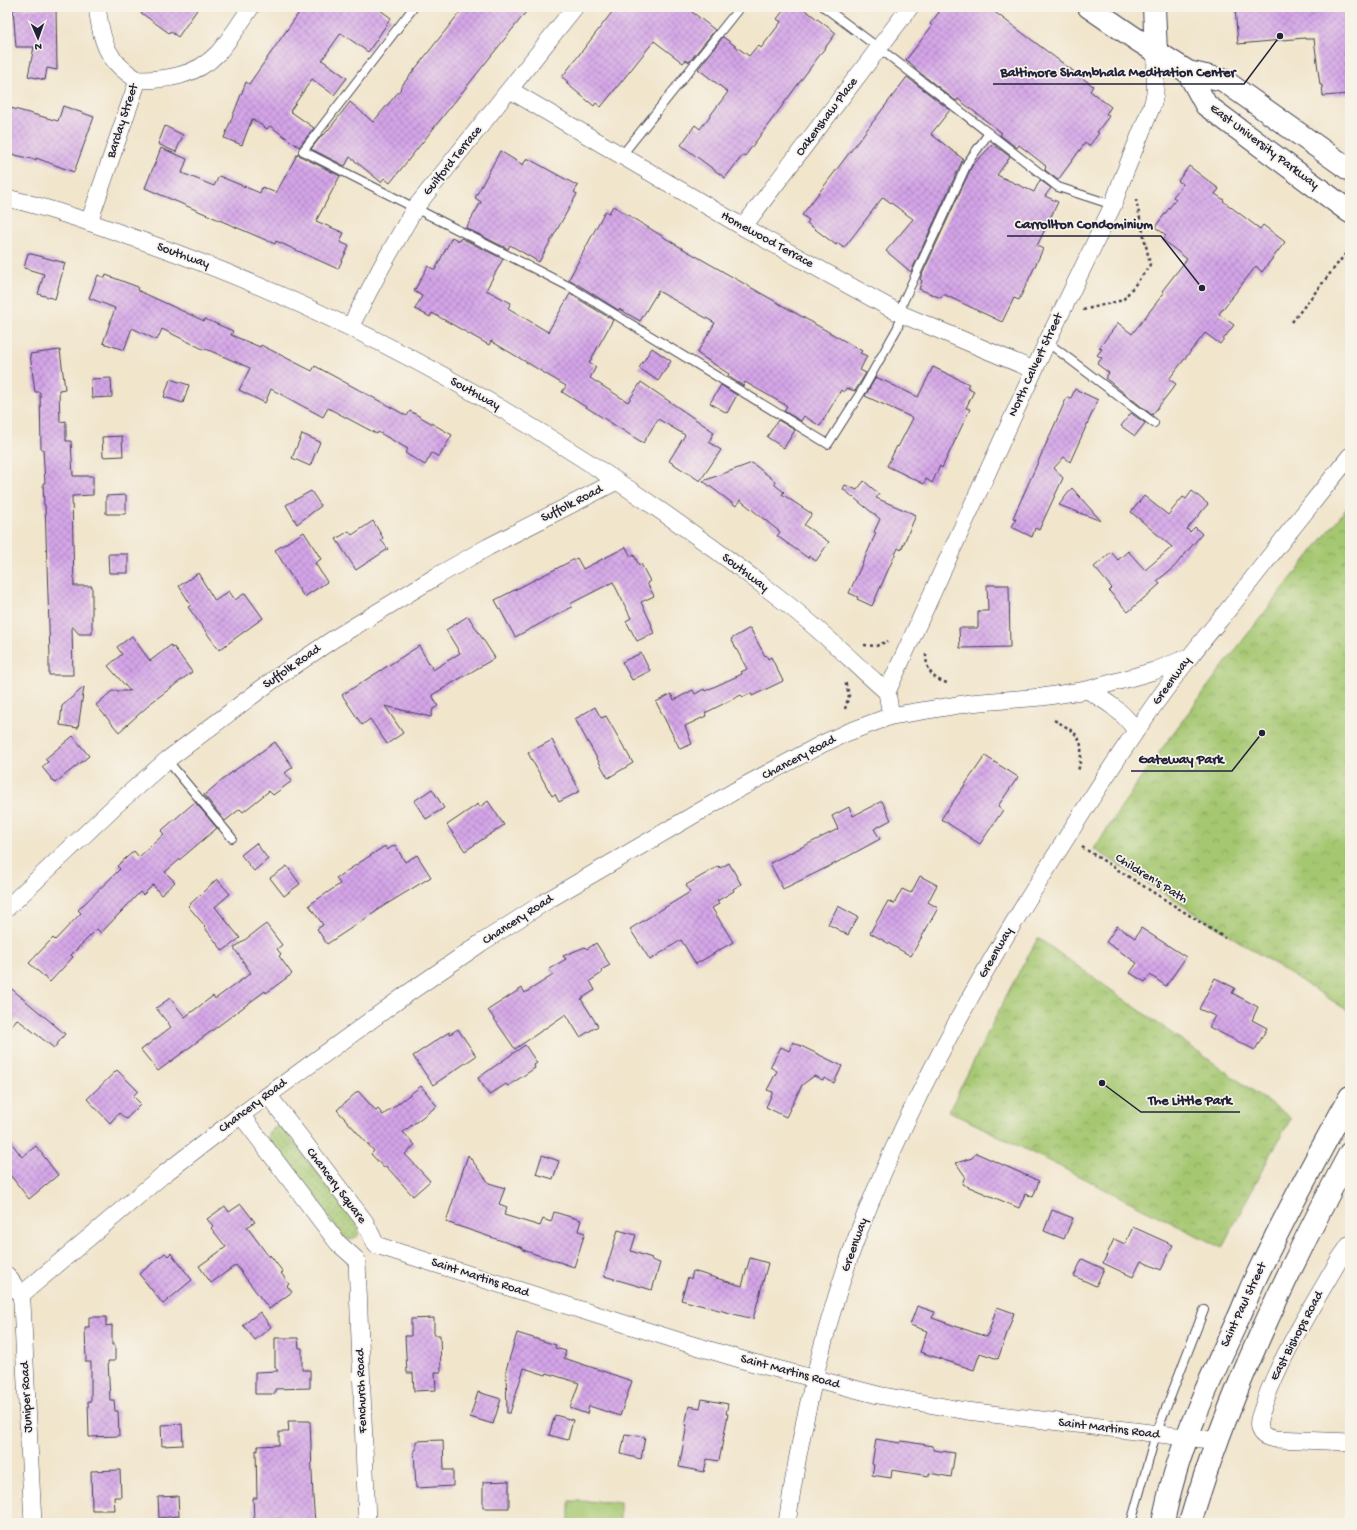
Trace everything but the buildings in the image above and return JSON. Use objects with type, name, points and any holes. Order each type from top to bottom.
[{"type":"main road","name":"East University Parkway","points":[[1089,7],[1188,72],[1222,80],[1350,170]]},
{"type":"main road","name":"North Calvert Street","points":[[1154,7],[1156,52]]},
{"type":"main road","name":"East University Parkway","points":[[1188,72],[1206,104],[1350,212]]},
{"type":"main road","name":"Saint Paul Street","points":[[1163,1523],[1187,1437],[1207,1385],[1256,1277],[1287,1214],[1350,1096]]},
{"type":"main road","name":"Saint Paul Street","points":[[1190,1523],[1203,1480],[1264,1324],[1328,1194],[1350,1153]]},
{"type":"street","name":"Barclay Street","points":[[89,222],[138,80],[124,72],[114,61],[106,47],[100,30],[98,7]]},
{"type":"street","points":[[138,80],[161,80],[184,74],[202,67],[217,55],[251,7]]},
{"type":"street","name":"Guilford Terrace","points":[[350,327],[385,259],[415,208],[575,7]]},
{"type":"street","name":"Oakenshaw Place","points":[[743,227],[910,7]]},
{"type":"street","name":"North Calvert Street","points":[[887,692],[1034,370],[1113,205],[1153,103],[1155,93],[1156,52]]},
{"type":"street","name":"Homewood Terrace","points":[[510,90],[743,227],[900,314],[1034,370]]},
{"type":"street","name":"Southway","points":[[7,198],[89,222],[224,271],[350,327],[474,393],[580,456],[740,568],[794,610],[887,692]]},
{"type":"street","name":"Greenway","points":[[786,1523],[814,1380],[834,1304],[859,1233],[906,1120],[941,1051],[1025,903],[1103,779],[1189,657],[1350,456]]},
{"type":"street","name":"Suffolk Road","points":[[7,908],[117,804],[167,760],[266,685],[332,640],[488,547],[617,481]]},
{"type":"street","name":"Chancery Road","points":[[21,1295],[164,1174],[241,1115],[404,996],[548,900],[661,833],[822,744],[891,716],[970,703],[1042,697],[1087,690],[1149,673],[1189,657]]},
{"type":"street","points":[[1087,690],[1120,712],[1131,722],[1136,731]]},
{"type":"street","points":[[887,692],[891,716]]},
{"type":"street","name":"Chancery Square","points":[[268,1095],[365,1222],[376,1245]]},
{"type":"street","points":[[241,1115],[338,1244],[357,1260],[376,1245]]},
{"type":"street","name":"East Bishops Road","points":[[1350,1244],[1339,1260],[1281,1362],[1269,1389],[1259,1419],[1259,1428],[1261,1433],[1266,1437],[1275,1440],[1350,1442]]},
{"type":"street","name":"Saint Martins Road","points":[[376,1245],[676,1340],[814,1380],[878,1395],[967,1411],[1218,1441]]},
{"type":"street","name":"Fenchurch Road","points":[[357,1260],[367,1523]]},
{"type":"street","name":"Juniper Road","points":[[7,1275],[21,1295],[24,1324],[33,1523]]},
{"type":"lane","points":[[414,7],[302,151],[570,287],[828,444],[863,389],[898,328],[902,302],[968,162],[990,133]]},
{"type":"lane","points":[[622,155],[740,7]]},
{"type":"lane","points":[[824,7],[990,133],[1058,187],[1113,205]]},
{"type":"lane","points":[[1047,342],[1154,423]]},
{"type":"lane","points":[[167,760],[232,838]]},
{"type":"lane","points":[[1131,1523],[1156,1434],[1204,1310]]},
{"type":"path","points":[[1080,311],[1124,300],[1149,267],[1150,264],[1135,198]]},
{"type":"path","points":[[1292,322],[1350,248]]},
{"type":"path","points":[[862,644],[876,646],[892,639]]},
{"type":"path","points":[[926,651],[928,670],[935,678],[948,683]]},
{"type":"path","points":[[844,709],[849,695],[845,681]]},
{"type":"path","points":[[1054,720],[1071,729],[1078,737],[1081,748],[1078,772]]},
{"type":"path","name":"Children's Path","points":[[1067,836],[1225,938]]},
{"type":"green space","points":[[1350,504],[1350,1012],[1094,849],[1127,798],[1197,701]]},
{"type":"green space","points":[[1038,938],[1291,1118],[1222,1248],[949,1111],[1007,994]]},
{"type":"green space","points":[[277,1126],[283,1129],[357,1223],[359,1230],[358,1236],[351,1240],[344,1238],[268,1138],[268,1133]]},
{"type":"green space","points":[[569,1501],[620,1502],[620,1523],[569,1523]]},
{"type":"place","name":"Baltimore Shambhala Meditation Center","points":[[1280,36]]},
{"type":"place","name":"Carrollton Condominium","points":[[1202,288]]},
{"type":"place","name":"Gateway Park","points":[[1262,733]]},
{"type":"place","name":"The Little Park","points":[[1102,1083]]}]
